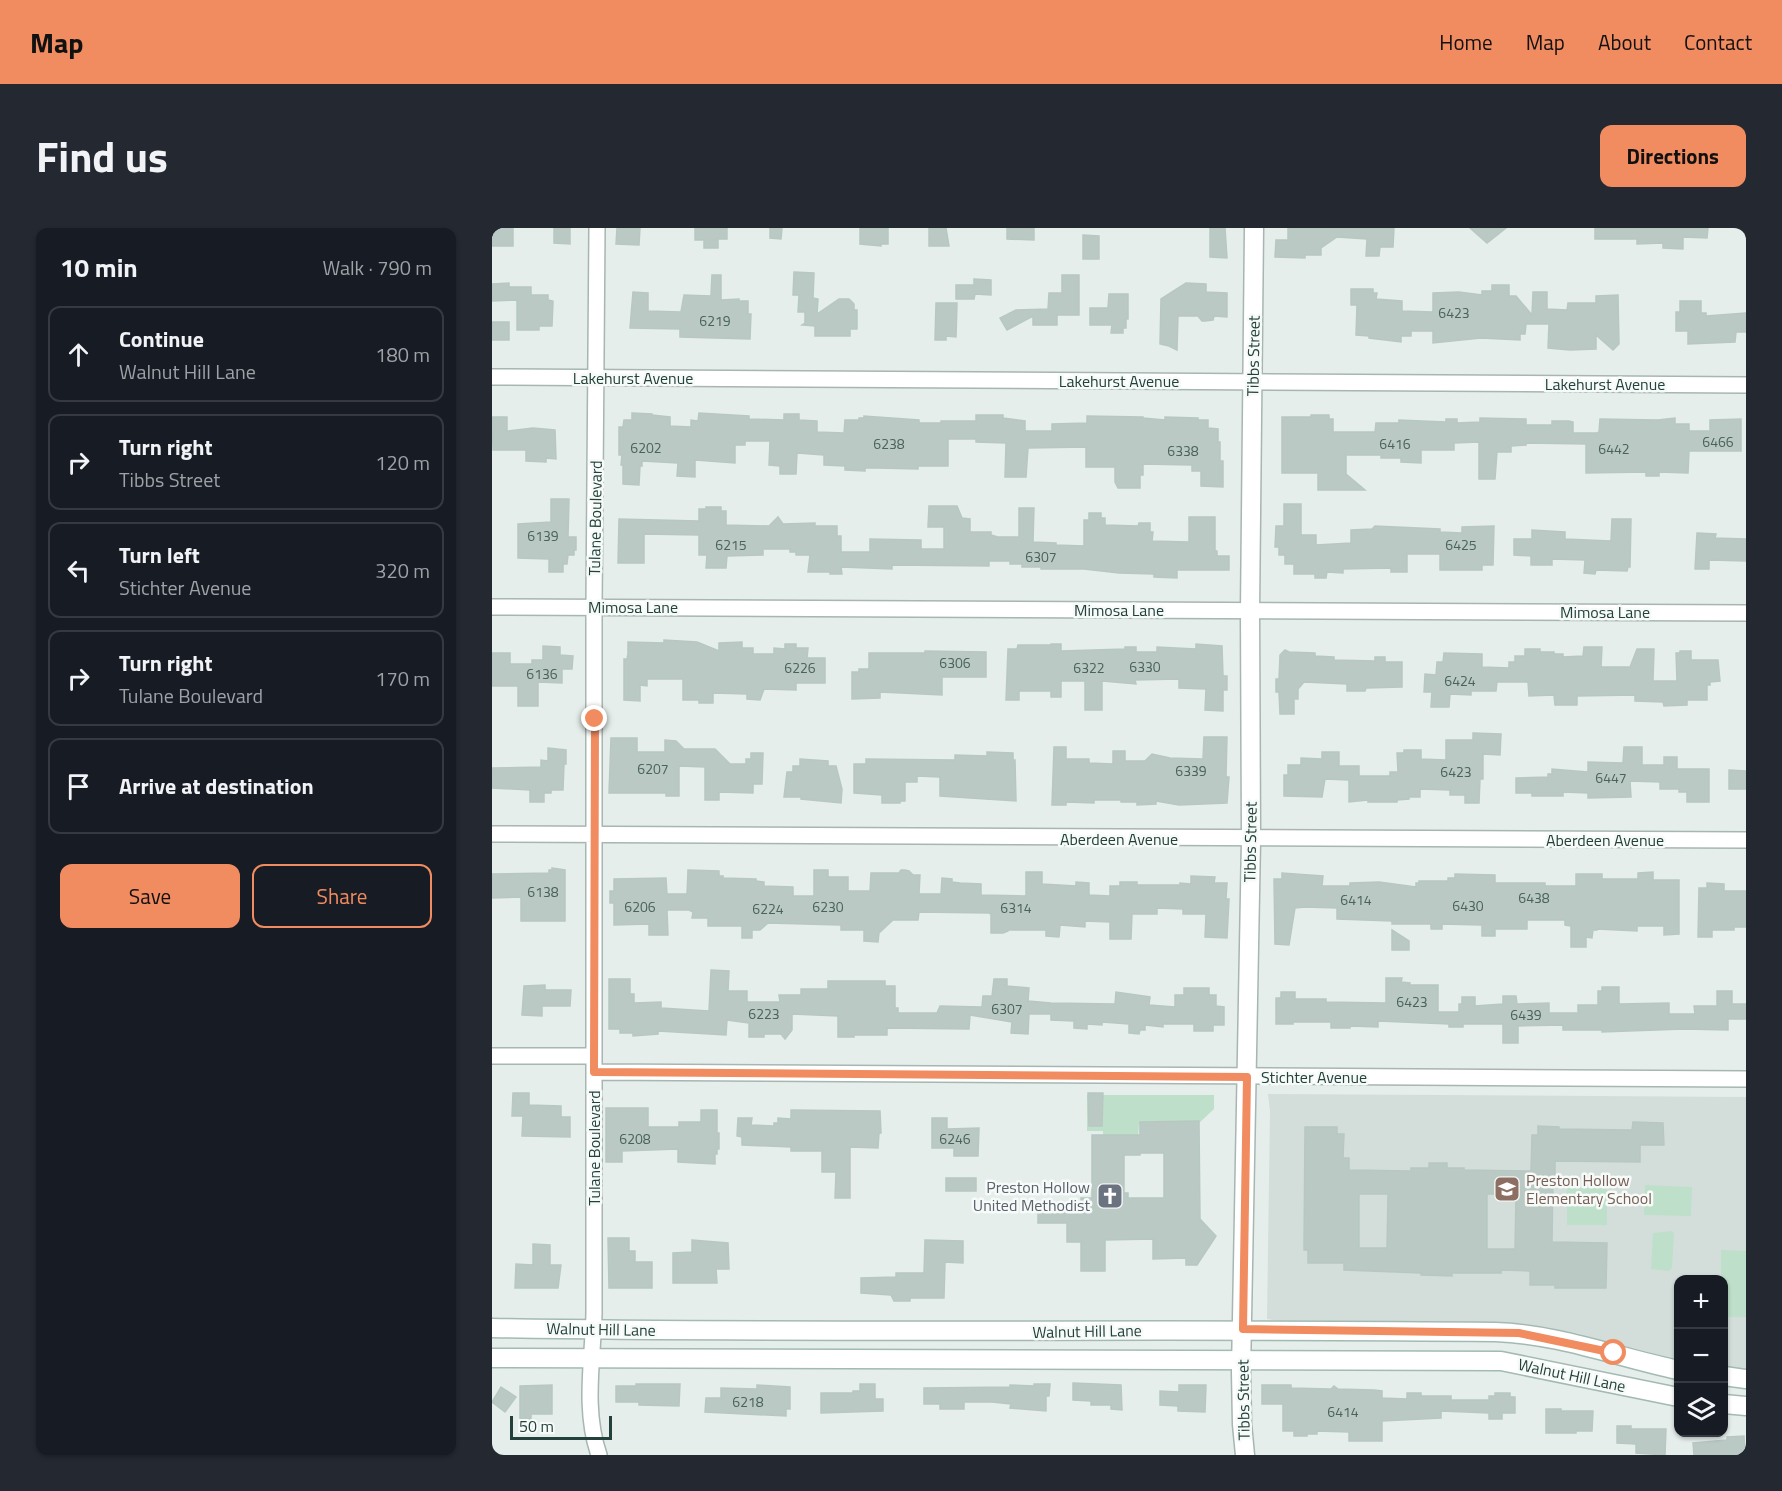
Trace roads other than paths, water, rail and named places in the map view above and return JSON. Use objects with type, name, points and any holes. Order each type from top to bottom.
[{"type":"main road","name":"Tibbs Street","points":[[1245,1455],[1242,1424],[1242,1359],[1251,840],[1250,611],[1254,228]]},
{"type":"main road","name":"Walnut Hill Lane","points":[[492,1328],[1046,1332],[1243,1329],[1519,1333],[1614,1353],[1674,1369]]},
{"type":"main road","points":[[1046,1332],[1047,1359]]},
{"type":"main road","name":"Walnut Hill Lane","points":[[492,1358],[1501,1360],[1674,1396]]},
{"type":"main road","points":[[1728,1377],[1746,1379]]},
{"type":"main road","points":[[1728,1404],[1746,1406]]},
{"type":"street","name":"Tulane Boulevard","points":[[597,228],[594,606],[594,1330],[591,1359],[591,1415],[594,1441],[599,1455]]},
{"type":"street","name":"Lakehurst Avenue","points":[[492,377],[1746,385]]},
{"type":"street","name":"Mimosa Lane","points":[[492,607],[1746,613]]},
{"type":"street","name":"Aberdeen Avenue","points":[[492,834],[1251,840],[1746,840]]},
{"type":"street","points":[[492,1056],[594,1056]]},
{"type":"street","name":"Stichter Avenue","points":[[594,1072],[1746,1079]]},
{"type":"place","name":"Preston Hollow Elementary School","points":[[1507,1189]]},
{"type":"place","name":"Preston Hollow United Methodist","points":[[1110,1196]]}]
